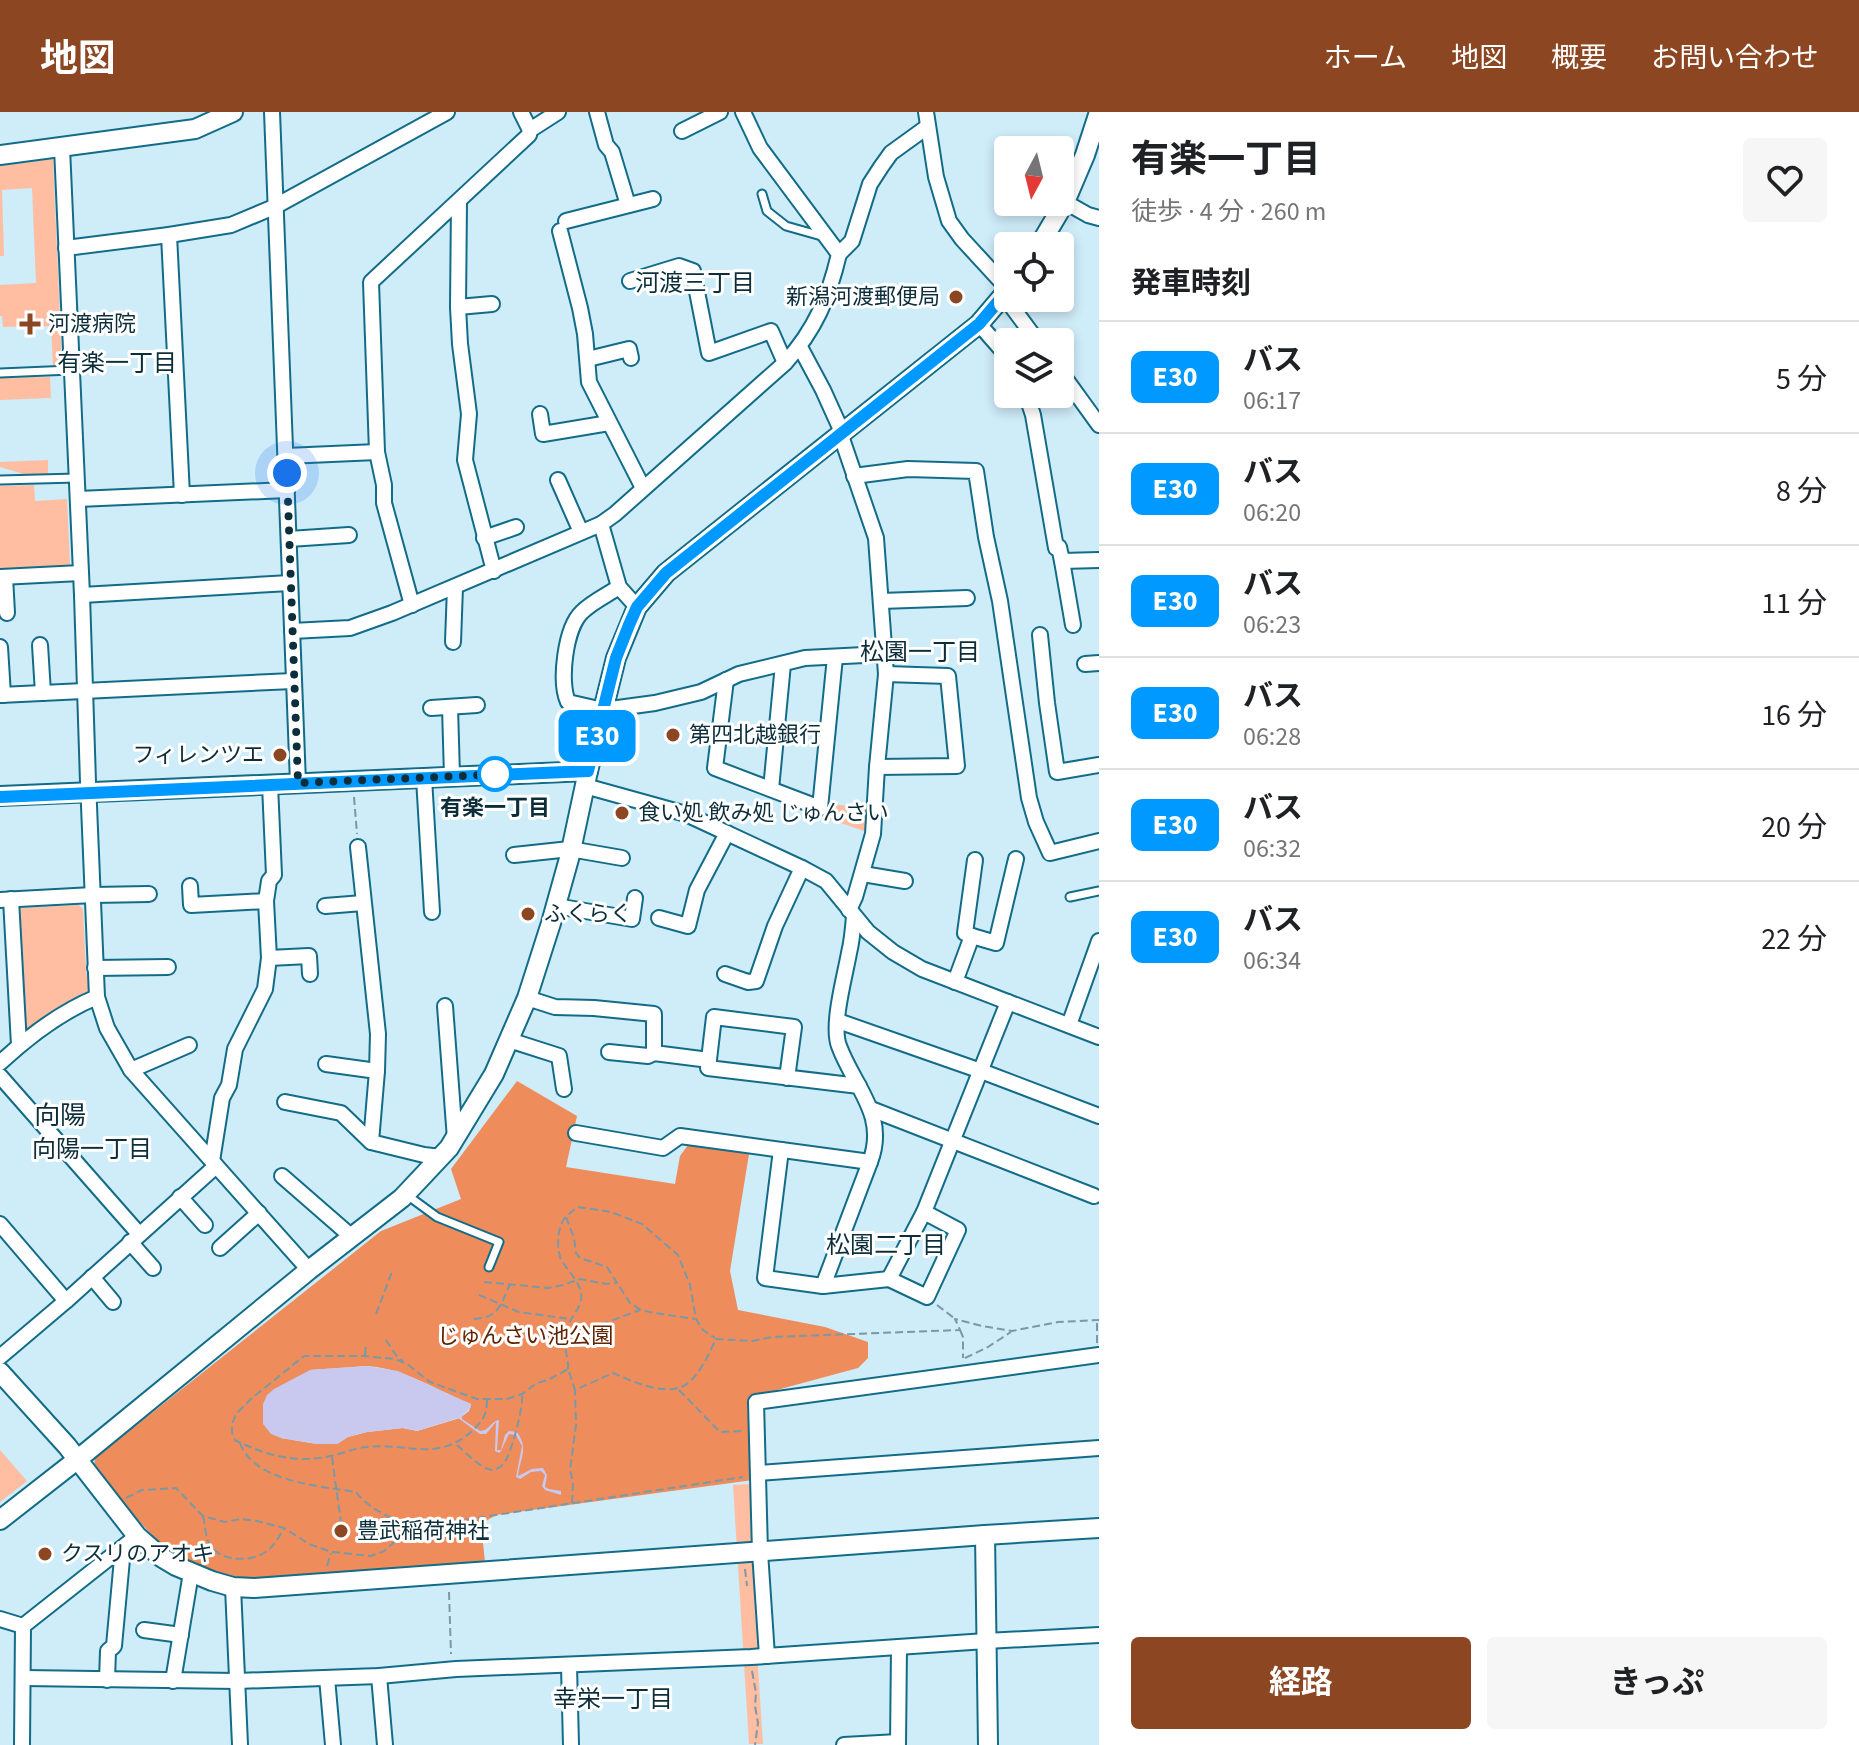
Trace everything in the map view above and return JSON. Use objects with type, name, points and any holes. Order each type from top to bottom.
[{"type":"street","points":[[272,112],[298,783]]},
{"type":"street","points":[[66,248],[231,225],[274,207],[447,112]]},
{"type":"street","points":[[521,112],[530,130]]},
{"type":"street","points":[[412,605],[384,503],[384,485],[377,452],[371,282],[459,202],[529,135],[530,130],[558,112]]},
{"type":"street","points":[[597,112],[628,205]]},
{"type":"street","points":[[682,131],[720,112]]},
{"type":"street","points":[[743,112],[760,148],[839,254]]},
{"type":"street","points":[[1074,181],[1099,112]]},
{"type":"street","points":[[0,155],[195,129],[222,114]]},
{"type":"street","points":[[292,631],[350,628],[545,550],[601,524],[615,514],[800,347],[823,308],[839,254],[852,241],[870,184],[891,153],[919,131],[926,120]]},
{"type":"street","points":[[926,120],[936,177],[949,221],[994,276]]},
{"type":"street","points":[[62,148],[97,997],[107,1028],[131,1070],[309,1270]]},
{"type":"street","points":[[643,488],[589,382],[580,308],[563,226],[653,199]]},
{"type":"street","points":[[459,202],[458,307],[469,414],[465,460],[494,571]]},
{"type":"street","points":[[1074,207],[1099,218]]},
{"type":"street","points":[[169,235],[182,495]]},
{"type":"street","points":[[630,281],[679,266],[693,271],[709,353],[771,331],[785,363]]},
{"type":"street","points":[[458,307],[492,304]]},
{"type":"street","points":[[0,1520],[406,1194],[441,1157],[494,1074],[527,998],[556,906],[616,658],[637,607],[666,573],[979,324],[994,307]]},
{"type":"street","points":[[979,324],[994,341]]},
{"type":"street","points":[[800,347],[841,432],[876,538],[886,674],[873,834],[851,913],[838,1021],[838,1043],[871,1109],[875,1124],[875,1148],[823,1286]]},
{"type":"street","points":[[588,359],[629,349],[631,358]]},
{"type":"street","points":[[1074,385],[1093,405],[1099,425]]},
{"type":"street","points":[[1031,408],[1073,625]]},
{"type":"street","points":[[540,414],[543,434],[609,423]]},
{"type":"street","points":[[286,456],[377,452]]},
{"type":"street","points":[[854,476],[908,469],[976,471],[1000,601],[1029,798],[1036,822],[1050,853],[1099,841]]},
{"type":"street","points":[[558,480],[581,532]]},
{"type":"street","points":[[78,499],[287,490]]},
{"type":"street","points":[[601,524],[619,587],[637,607]]},
{"type":"street","points":[[484,538],[516,527]]},
{"type":"street","points":[[289,539],[349,535]]},
{"type":"street","points":[[1062,561],[1099,560]]},
{"type":"street","points":[[7,613],[2,577],[81,573]]},
{"type":"street","points":[[82,595],[290,583]]},
{"type":"street","points":[[453,642],[455,587]]},
{"type":"street","points":[[619,587],[584,609],[574,621],[566,652],[564,693],[568,702],[603,710],[655,703],[701,692],[739,674],[805,658],[884,654]]},
{"type":"street","points":[[881,601],[967,598]]},
{"type":"street","points":[[1040,635],[1057,772],[1099,765]]},
{"type":"street","points":[[40,645],[43,693]]},
{"type":"street","points":[[0,647],[2,695],[293,681]]},
{"type":"street","points":[[726,680],[715,768],[820,808],[835,657]]},
{"type":"street","points":[[771,789],[783,664]]},
{"type":"street","points":[[877,767],[957,766],[948,676],[886,674]]},
{"type":"street","points":[[431,708],[477,705]]},
{"type":"street","points":[[450,707],[452,776]]},
{"type":"street","points":[[0,796],[452,776],[587,778],[686,814],[826,881],[868,932],[922,969],[1099,1037]]},
{"type":"street","points":[[424,778],[432,912]]},
{"type":"street","points":[[0,1357],[66,1301],[214,1164],[222,1098],[229,1085],[235,1049],[265,989],[269,958],[266,901],[269,881],[274,875],[270,785]]},
{"type":"street","points":[[659,918],[688,926],[697,890],[727,833]]},
{"type":"street","points":[[358,847],[378,1034],[371,1142]]},
{"type":"street","points":[[514,855],[570,849],[622,858]]},
{"type":"street","points":[[975,860],[965,933],[996,943],[1016,859]]},
{"type":"street","points":[[725,974],[748,982],[756,981],[775,926],[802,868]]},
{"type":"street","points":[[863,874],[905,881]]},
{"type":"street","points":[[190,886],[191,905],[266,901]]},
{"type":"street","points":[[19,1045],[6,900],[149,894]]},
{"type":"street","points":[[556,906],[632,919],[635,898]]},
{"type":"street","points":[[325,906],[363,903]]},
{"type":"street","points":[[955,982],[972,936]]},
{"type":"street","points":[[1069,1025],[1099,941]]},
{"type":"street","points":[[269,958],[309,956],[310,974]]},
{"type":"street","points":[[95,968],[168,967]]},
{"type":"street","points":[[0,1063],[44,1025],[97,997]]},
{"type":"street","points":[[527,998],[555,1007],[654,1014],[654,1053]]},
{"type":"street","points":[[889,1279],[924,1212],[1008,1002]]},
{"type":"street","points":[[445,1006],[455,1139]]},
{"type":"street","points":[[787,1078],[794,1027],[714,1017],[708,1068],[787,1078],[859,1086]]},
{"type":"street","points":[[838,1021],[1099,1116]]},
{"type":"street","points":[[509,1040],[559,1056],[564,1089]]},
{"type":"street","points":[[131,1070],[189,1045]]},
{"type":"street","points":[[609,1052],[648,1056],[654,1053],[709,1060]]},
{"type":"street","points":[[326,1064],[377,1071]]},
{"type":"street","points":[[0,1076],[135,1238],[153,1268]]},
{"type":"street","points":[[285,1102],[341,1113],[371,1142],[441,1157]]},
{"type":"street","points":[[871,1109],[1094,1196]]},
{"type":"street","points":[[576,1133],[663,1148],[680,1136],[870,1162]]},
{"type":"street","points":[[781,1150],[765,1278],[823,1286],[889,1279],[927,1297],[958,1230],[924,1212]]},
{"type":"street","points":[[282,1176],[352,1237]]},
{"type":"street","points":[[180,1197],[205,1225]]},
{"type":"street","points":[[220,1248],[259,1213]]},
{"type":"street","points":[[0,1224],[66,1301]]},
{"type":"street","points":[[92,1277],[113,1302]]},
{"type":"street","points":[[767,1656],[760,1552],[756,1402],[1098,1353]]},
{"type":"street","points":[[0,1372],[78,1459],[130,1542],[191,1573],[233,1587],[254,1588],[1099,1528]]},
{"type":"street","points":[[759,1473],[1099,1448]]},
{"type":"street","points":[[985,1535],[988,1745]]},
{"type":"street","points":[[23,1626],[130,1542]]},
{"type":"street","points":[[107,1680],[108,1651],[114,1646],[130,1542]]},
{"type":"street","points":[[173,1681],[191,1573]]},
{"type":"street","points":[[233,1587],[240,1745]]},
{"type":"street","points":[[0,1619],[23,1626]]},
{"type":"street","points":[[22,1745],[23,1626]]},
{"type":"street","points":[[144,1630],[181,1635]]},
{"type":"street","points":[[24,1678],[237,1681],[379,1676],[1099,1635]]},
{"type":"street","points":[[844,1745],[898,1744],[899,1647]]},
{"type":"street","points":[[569,1666],[571,1745]]},
{"type":"street","points":[[379,1676],[385,1745]]},
{"type":"street","points":[[327,1678],[333,1745]]},
{"type":"lane","points":[[762,194],[767,211],[786,226],[827,238]]},
{"type":"lane","points":[[0,373],[71,370]]},
{"type":"lane","points":[[0,480],[77,478]]},
{"type":"lane","points":[[1070,897],[1099,891]]},
{"type":"lane","points":[[406,1194],[437,1217],[499,1242],[489,1267]]},
{"type":"path","points":[[354,791],[358,847]]},
{"type":"path","points":[[572,1504],[570,1470],[576,1425],[575,1390],[568,1369],[564,1338],[565,1329],[579,1305],[582,1293],[558,1250],[561,1225],[566,1216],[578,1207],[611,1212],[642,1224],[660,1237],[678,1255],[690,1285],[696,1319],[703,1330],[716,1339],[752,1341],[772,1337],[960,1330]]},
{"type":"path","points":[[566,1216],[576,1253],[580,1258],[607,1267],[630,1303],[641,1310],[696,1319]]},
{"type":"path","points":[[376,1314],[393,1269]]},
{"type":"path","points":[[484,1282],[548,1288],[580,1279],[616,1283]]},
{"type":"path","points":[[474,1319],[485,1319],[496,1313],[511,1283]]},
{"type":"path","points":[[479,1295],[519,1312],[571,1319]]},
{"type":"path","points":[[927,1297],[955,1319],[1012,1331],[1058,1322],[1098,1320],[1098,1353]]},
{"type":"path","points":[[564,1338],[641,1310]]},
{"type":"path","points":[[955,1319],[963,1337],[963,1359],[1012,1331]]},
{"type":"path","points":[[575,1390],[613,1373],[648,1386],[678,1389],[689,1383],[716,1339]]},
{"type":"path","points":[[386,1340],[398,1358],[430,1382],[477,1399],[507,1399],[568,1369]]},
{"type":"path","points":[[365,1356],[366,1344]]},
{"type":"path","points":[[407,1364],[395,1359],[365,1356],[304,1356],[236,1414],[232,1424],[235,1440],[289,1459],[303,1460],[366,1447],[439,1449],[455,1444],[470,1433],[486,1415],[487,1400]]},
{"type":"path","points":[[678,1389],[720,1432],[743,1431]]},
{"type":"path","points":[[455,1444],[484,1467],[498,1469],[507,1458],[522,1407],[522,1394]]},
{"type":"path","points":[[240,1443],[254,1463],[273,1475],[295,1482],[356,1492],[366,1505],[402,1522],[420,1526]]},
{"type":"path","points":[[331,1456],[341,1523]]},
{"type":"path","points":[[119,1502],[142,1490],[176,1488],[203,1516],[225,1522],[240,1519],[257,1521],[284,1528],[309,1544],[332,1552],[371,1556],[384,1551],[411,1528],[743,1478],[743,1468]]},
{"type":"path","points":[[203,1516],[208,1542],[217,1553],[236,1559],[265,1553],[284,1528]]},
{"type":"path","points":[[323,1576],[332,1552]]},
{"type":"path","points":[[448,1574],[451,1671]]},
{"type":"shaded area","points":[[53,159],[62,365],[53,366],[51,326],[3,327],[0,316],[0,285],[36,283],[32,188],[2,190],[4,256],[0,256],[0,166]]},
{"type":"shaded area","points":[[50,377],[51,398],[0,400],[0,378]]},
{"type":"shaded area","points":[[48,460],[48,474],[27,475],[0,467],[0,462]]},
{"type":"shaded area","points":[[34,485],[35,501],[67,499],[70,565],[66,570],[0,572],[0,486]]},
{"type":"shaded area","points":[[832,804],[873,809],[873,834],[829,819]]},
{"type":"shaded area","points":[[79,905],[83,909],[89,990],[86,996],[26,1032],[21,1031],[18,908]]},
{"type":"shaded area","points":[[0,1450],[27,1481],[0,1502]]},
{"type":"shaded area","points":[[751,1484],[763,1744],[749,1744],[733,1485]]},
{"type":"green space","name":"じゅんさい池公園","points":[[517,1081],[577,1116],[566,1167],[675,1184],[680,1156],[688,1145],[749,1154],[730,1271],[738,1310],[825,1327],[868,1342],[868,1358],[858,1368],[755,1396],[753,1480],[496,1515],[481,1524],[485,1562],[274,1578],[238,1577],[181,1557],[162,1546],[94,1466],[95,1458],[381,1231],[461,1199],[451,1169]],"holes":[[[367,1366],[382,1368],[471,1404],[469,1411],[460,1418],[417,1431],[403,1428],[367,1432],[348,1437],[337,1444],[281,1438],[310,1370]]]},
{"type":"water","points":[[367,1366],[398,1371],[471,1404],[462,1419],[480,1431],[499,1420],[497,1450],[501,1450],[509,1431],[517,1432],[521,1438],[522,1444],[523,1454],[518,1476],[532,1469],[543,1468],[547,1475],[545,1487],[561,1491],[561,1495],[545,1490],[542,1486],[545,1475],[541,1471],[531,1472],[520,1479],[516,1477],[522,1446],[516,1435],[509,1434],[501,1451],[495,1451],[496,1422],[486,1434],[480,1434],[458,1418],[417,1431],[403,1428],[367,1432],[348,1437],[337,1444],[281,1438],[271,1434],[263,1424],[263,1404],[274,1389],[310,1370]]},
{"type":"bus line","name":"E30","points":[[0,797],[588,771],[616,658],[629,625],[637,607],[666,573],[979,324],[994,307]]},
{"type":"place","name":"新潟河渡郵便局","points":[[956,297]]},
{"type":"place","name":"河渡病院","points":[[30,324]]},
{"type":"place","name":"第四北越銀行","points":[[673,735]]},
{"type":"place","name":"フィレンツエ","points":[[280,755]]},
{"type":"place","name":"有楽一丁目","points":[[495,774]]},
{"type":"place","name":"食い処 飲み処 じゅんさい","points":[[622,813]]},
{"type":"place","name":"ふくらく","points":[[528,914]]},
{"type":"place","name":"豊武稲荷神社","points":[[341,1531]]},
{"type":"place","name":"クスリのアオキ","points":[[45,1554]]},
{"type":"district","name":"河渡三丁目","points":[[695,283]]},
{"type":"district","name":"有楽一丁目","points":[[117,363]]},
{"type":"district","name":"松園一丁目","points":[[920,652]]},
{"type":"district","name":"向陽","points":[[60,1115]]},
{"type":"district","name":"向陽一丁目","points":[[92,1149]]},
{"type":"district","name":"松園二丁目","points":[[886,1245]]},
{"type":"district","name":"幸栄一丁目","points":[[613,1699]]},
{"type":"route","points":[[287,473],[298,783],[507,774],[495,774]]}]
